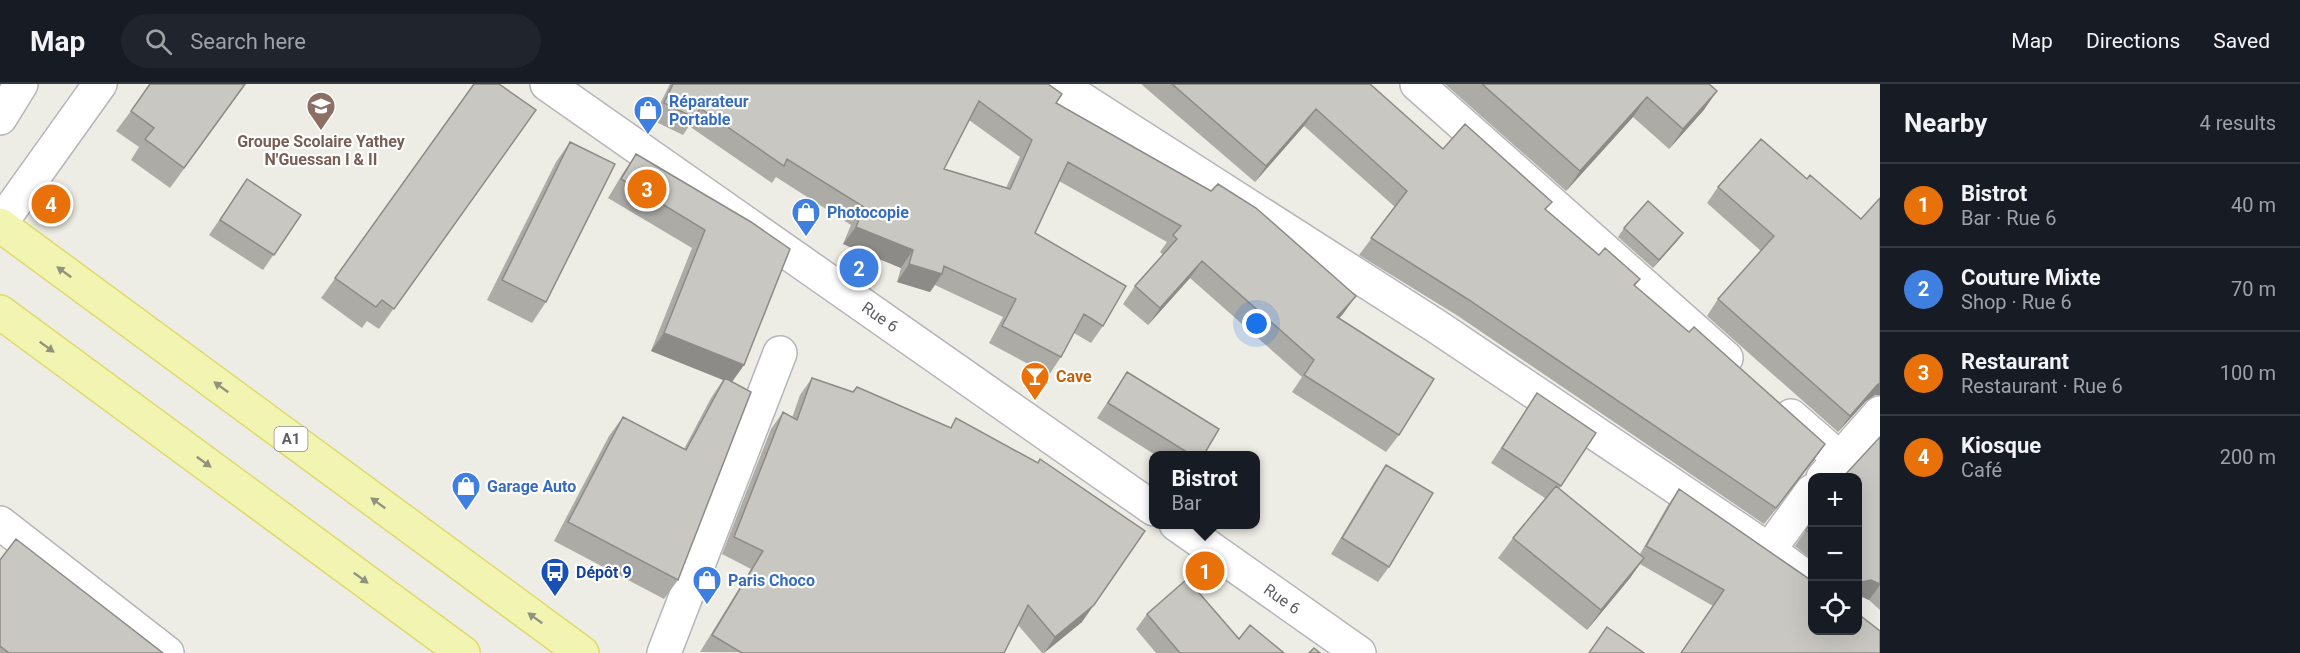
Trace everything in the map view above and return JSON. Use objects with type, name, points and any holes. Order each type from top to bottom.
[{"type":"main road","name":"A1","points":[[0,225],[582,653]]},
{"type":"main road","points":[[0,312],[442,647]]},
{"type":"street","points":[[0,118],[21,84]]},
{"type":"street","points":[[0,225],[100,84]]},
{"type":"street","name":"Rue 6","points":[[547,84],[1149,505]]},
{"type":"street","points":[[1058,84],[1436,326],[1768,549],[1811,581]]},
{"type":"street","points":[[1418,84],[1757,386],[1830,467],[1880,414]]},
{"type":"street","points":[[664,653],[780,353]]},
{"type":"street","points":[[1768,549],[1808,496]]},
{"type":"street","points":[[0,524],[167,653]]},
{"type":"street","name":"Rue 6","points":[[1182,529],[1359,653]]},
{"type":"building","points":[[150,84],[245,84],[184,168],[145,139],[154,128],[131,111]]},
{"type":"building","points":[[474,84],[499,84],[536,110],[394,309],[382,300],[376,307],[335,278]]},
{"type":"building","points":[[673,84],[1048,84],[1062,94],[1056,103],[1211,191],[1218,184],[1256,208],[1356,296],[1337,317],[1434,379],[1399,435],[1304,375],[1314,360],[1202,261],[1160,308],[1135,286],[1177,239],[1173,235],[1181,226],[1068,162],[1035,233],[1126,286],[1103,326],[1084,314],[1061,357],[1002,326],[1016,299],[944,266],[942,274],[909,264],[913,250],[856,227],[864,207],[787,159],[784,166],[700,108],[695,118],[664,103]],"holes":[[[979,101],[1032,140],[1010,189],[944,169]]]},
{"type":"building","points":[[1172,84],[1370,84],[1443,149],[1465,124],[1552,202],[1545,209],[1599,255],[1605,248],[1640,279],[1634,285],[1689,332],[1694,327],[1825,444],[1776,508],[1469,300],[1371,238],[1407,191],[1316,109],[1266,166]]},
{"type":"building","points":[[1482,84],[1709,84],[1717,91],[1683,129],[1647,97],[1580,171]]},
{"type":"building","points":[[1761,139],[1807,179],[1810,175],[1861,219],[1880,198],[1880,383],[1850,416],[1718,299],[1774,236],[1718,187]]},
{"type":"building","points":[[570,142],[615,164],[546,302],[502,280]]},
{"type":"building","points":[[636,154],[751,222],[790,249],[744,365],[664,333],[705,230],[621,179]]},
{"type":"building","points":[[247,179],[301,215],[274,255],[220,220]]},
{"type":"building","points":[[1648,201],[1683,233],[1659,260],[1624,228]]},
{"type":"building","points":[[1127,372],[1219,429],[1206,451],[1185,451],[1108,403]]},
{"type":"building","points":[[725,378],[751,392],[678,580],[568,522],[623,417],[686,450]]},
{"type":"building","points":[[812,378],[853,392],[857,387],[951,428],[956,418],[1038,463],[1040,459],[1145,531],[1094,605],[1055,637],[1028,605],[1004,653],[742,653],[712,635],[763,551],[734,537],[783,412],[797,420]]},
{"type":"building","points":[[1537,393],[1596,433],[1561,486],[1502,448]]},
{"type":"building","points":[[1880,437],[1880,584],[1871,580],[1862,582],[1862,473],[1847,473]]},
{"type":"building","points":[[1386,465],[1433,493],[1389,567],[1342,538]]},
{"type":"building","points":[[1556,486],[1644,558],[1601,610],[1513,538]]},
{"type":"building","points":[[1679,489],[1808,578],[1808,635],[1862,635],[1862,617],[1880,631],[1880,653],[1681,653],[1724,590],[1646,546]]},
{"type":"building","points":[[16,539],[163,653],[9,653],[0,646],[0,560]]},
{"type":"building","points":[[1187,579],[1239,639],[1250,625],[1284,653],[1180,653],[1147,614]]},
{"type":"building","points":[[1607,627],[1644,653],[1589,653]]},
{"type":"building","points":[[1314,648],[1320,653],[1309,653]]},
{"type":"place","name":"Groupe Scolaire Yathey N'Guessan I & II","points":[[321,132]]},
{"type":"place","name":"Réparateur Portable","points":[[648,136]]},
{"type":"place","name":"Restaurant","points":[[647,189]]},
{"type":"place","name":"Kiosque","points":[[51,204]]},
{"type":"place","name":"Photocopie","points":[[806,238]]},
{"type":"place","name":"Couture Mixte","points":[[859,268]]},
{"type":"place","name":"Cave","points":[[1035,402]]},
{"type":"place","name":"Garage Auto","points":[[466,512]]},
{"type":"place","name":"Bistrot","points":[[1205,571]]},
{"type":"place","name":"Dépôt 9","points":[[555,598]]},
{"type":"place","name":"Paris Choco","points":[[707,606]]}]
